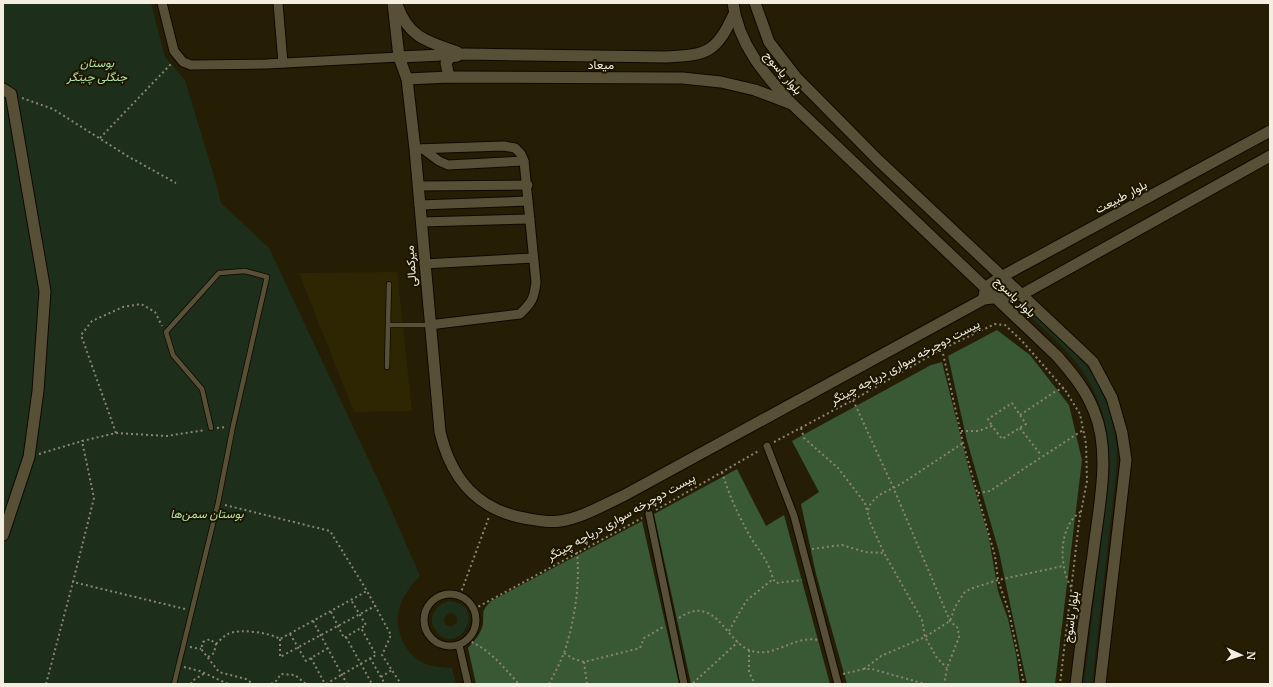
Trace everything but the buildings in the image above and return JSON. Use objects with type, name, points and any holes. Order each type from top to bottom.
[{"type":"street","points":[[162,3],[174,51],[178,58],[190,65],[283,63],[400,57]]},
{"type":"street","points":[[278,3],[283,63]]},
{"type":"street","name":"میرکمالی","points":[[393,3],[400,57],[407,79],[419,149],[419,205],[440,432],[445,453],[455,472],[470,491],[492,509]]},
{"type":"street","points":[[397,3],[403,20],[410,30],[432,43],[464,54]]},
{"type":"street","name":"بلوار یاسوج","points":[[754,3],[769,42],[796,77],[878,160],[1093,362],[1112,398],[1122,433],[1126,460],[1100,684]]},
{"type":"street","name":"میعاد","points":[[400,57],[464,54],[688,56],[714,47],[723,37],[733,8]]},
{"type":"street","name":"بلوار یاسوج","points":[[733,8],[750,53],[767,78],[792,104],[986,287],[1069,369],[1080,384],[1094,411],[1100,430],[1102,482],[1076,684]]},
{"type":"street","points":[[449,77],[446,63],[450,57],[464,54]]},
{"type":"street","name":"میعاد","points":[[407,79],[449,77],[690,79],[721,82],[755,90],[792,104]]},
{"type":"street","points":[[3,534],[29,457],[38,392],[45,291],[7,91]]},
{"type":"street","name":"بلوار طبیعت","points":[[986,287],[1001,276],[1270,131]]},
{"type":"street","points":[[419,149],[504,146],[514,148],[521,154],[524,161],[528,185],[528,201],[536,282],[534,298],[520,314],[429,325]]},
{"type":"street","points":[[419,149],[448,165],[524,161]]},
{"type":"street","points":[[492,509],[511,515],[542,521],[560,521],[583,514],[623,496],[984,299],[998,299],[1021,295],[1270,156]]},
{"type":"street","points":[[418,186],[528,185]]},
{"type":"street","points":[[419,205],[528,201]]},
{"type":"street","points":[[421,222],[530,219]]},
{"type":"street","points":[[424,264],[533,258]]},
{"type":"street","points":[[984,299],[986,287]]},
{"type":"street","points":[[767,446],[794,516],[838,684]]},
{"type":"street","points":[[649,514],[684,684]]},
{"type":"street","points":[[444,594],[460,595],[466,598],[474,609],[476,626],[473,634],[467,640],[459,645],[446,646],[435,641],[429,635],[424,619],[430,603],[436,598],[444,594]]},
{"type":"street","points":[[459,645],[468,684]]},
{"type":"lane","points":[[174,684],[218,503],[233,426],[267,277],[245,271],[219,273],[166,332],[173,355],[202,388],[211,428]]},
{"type":"lane","points":[[387,367],[389,284]]},
{"type":"lane","points":[[389,325],[429,325]]},
{"type":"path","points":[[100,138],[178,58]]},
{"type":"path","points":[[7,91],[53,109],[176,183]]},
{"type":"path","points":[[116,433],[81,335],[92,321],[123,307],[141,304],[155,312],[166,332]]},
{"type":"path","name":"پیست دوچرخه سواری دریاچه چیتگر","points":[[474,609],[649,514],[767,446],[942,350],[995,324],[1005,325],[1022,341],[1064,388],[1080,414],[1086,444],[1087,481],[1081,512],[1071,587],[1060,684]]},
{"type":"path","points":[[942,350],[963,443],[995,556],[998,580],[1009,612],[1024,684]]},
{"type":"path","points":[[1020,415],[1056,391],[1064,388]]},
{"type":"path","points":[[853,400],[893,487],[950,620],[958,628],[959,636],[947,668],[944,684]]},
{"type":"path","points":[[1012,403],[1020,415],[1026,424],[1002,439],[988,419],[1012,403]]},
{"type":"path","points":[[29,457],[116,433],[167,436],[211,428],[233,426]]},
{"type":"path","points":[[961,431],[978,431],[992,426]]},
{"type":"path","points":[[801,428],[804,438],[845,476],[866,503],[867,511],[884,553],[922,620],[925,637],[937,658],[947,668]]},
{"type":"path","points":[[1020,428],[1041,456]]},
{"type":"path","points":[[978,493],[990,490],[1083,430]]},
{"type":"path","points":[[46,684],[94,498],[82,442]]},
{"type":"path","points":[[867,511],[871,503],[879,495],[901,484],[963,443]]},
{"type":"path","points":[[722,472],[736,508],[752,538],[770,566],[773,579],[776,583],[804,580],[809,576]]},
{"type":"path","points":[[218,503],[330,531],[367,591],[391,635],[382,655],[401,684]]},
{"type":"path","points":[[460,595],[492,509]]},
{"type":"path","points":[[1071,587],[1063,566],[1063,547],[1065,535],[1072,520],[1081,512]]},
{"type":"path","points":[[803,551],[821,547],[842,545],[850,546],[865,552],[884,553]]},
{"type":"path","points":[[550,684],[564,653],[579,581],[577,552]]},
{"type":"path","points":[[836,676],[864,669],[881,656],[925,637],[950,620],[955,607],[964,593],[970,589],[998,580],[1063,566]]},
{"type":"path","points":[[729,631],[746,601],[773,579]]},
{"type":"path","points":[[73,582],[192,611]]},
{"type":"path","points":[[280,639],[367,591]]},
{"type":"path","points":[[346,637],[366,625],[351,600]]},
{"type":"path","points":[[280,639],[280,657],[375,606]]},
{"type":"path","points":[[564,653],[574,659],[584,662],[640,648],[644,638],[659,628],[671,624],[685,614],[700,610],[713,616],[738,642],[750,650],[770,652],[799,640],[826,642]]},
{"type":"path","points":[[331,611],[344,638],[346,637],[372,684]]},
{"type":"path","points":[[313,621],[347,684]]},
{"type":"path","points":[[311,658],[325,684],[376,655],[361,628]]},
{"type":"path","points":[[208,657],[214,653],[216,644],[228,633],[238,631],[273,635],[280,639]]},
{"type":"path","points":[[290,634],[306,661],[328,648]]},
{"type":"path","points":[[201,649],[203,642],[210,639],[216,644]]},
{"type":"path","points":[[467,640],[480,645],[494,656],[519,684]]},
{"type":"path","points":[[692,684],[738,642]]},
{"type":"path","points":[[184,646],[201,649],[219,672],[246,679],[253,684]]},
{"type":"path","points":[[750,650],[749,672],[755,684]]},
{"type":"path","points":[[370,658],[385,684]]},
{"type":"path","points":[[584,662],[587,684]]},
{"type":"path","points":[[179,666],[205,673],[228,684]]},
{"type":"path","points":[[864,669],[893,674],[925,684]]},
{"type":"path","points":[[381,677],[392,670]]},
{"type":"path","points":[[191,684],[192,681],[205,673]]},
{"type":"path","points":[[271,684],[276,681],[281,674],[295,675],[306,684]]},
{"type":"path","points":[[915,680],[916,684]]},
{"type":"shaded area","points":[[397,272],[412,411],[354,412],[299,273]]},
{"type":"green space","name":"بوستان سمن‌ها","points":[[3,3],[151,3],[165,57],[185,80],[221,203],[269,248],[380,484],[420,576],[408,590],[400,605],[398,622],[402,640],[410,653],[425,664],[452,668],[456,684],[3,684]]},
{"type":"green space","points":[[1024,304],[1068,345],[1092,374],[1109,409],[1114,430],[1117,460],[1092,684],[1084,684],[1109,475],[1106,428],[1098,399],[1083,372],[1061,345],[1021,308],[1021,305]]},
{"type":"green space","points":[[997,330],[1030,355],[1069,405],[1082,460],[1055,684],[1027,684],[999,552],[967,441],[948,356]]},
{"type":"green space","points":[[942,362],[969,470],[989,538],[998,591],[1008,619],[1016,654],[1020,684],[847,684],[816,574],[801,504],[819,492],[792,441],[931,365]]},
{"type":"green space","points":[[737,469],[766,526],[784,515],[830,684],[691,684],[654,514]]},
{"type":"green space","points":[[642,521],[679,684],[476,684],[468,648],[481,631],[484,611],[491,601]]},
{"type":"green space","points":[[449,601],[461,605],[468,611],[469,620],[466,628],[460,635],[453,639],[444,638],[433,626],[432,617],[434,612],[444,603]],"holes":[[[452,613],[457,617],[457,622],[453,626],[446,625],[444,619],[447,614]]]},
{"type":"park label","name":"بوستان جنگلی چیتگر","points":[[97,70]]}]
